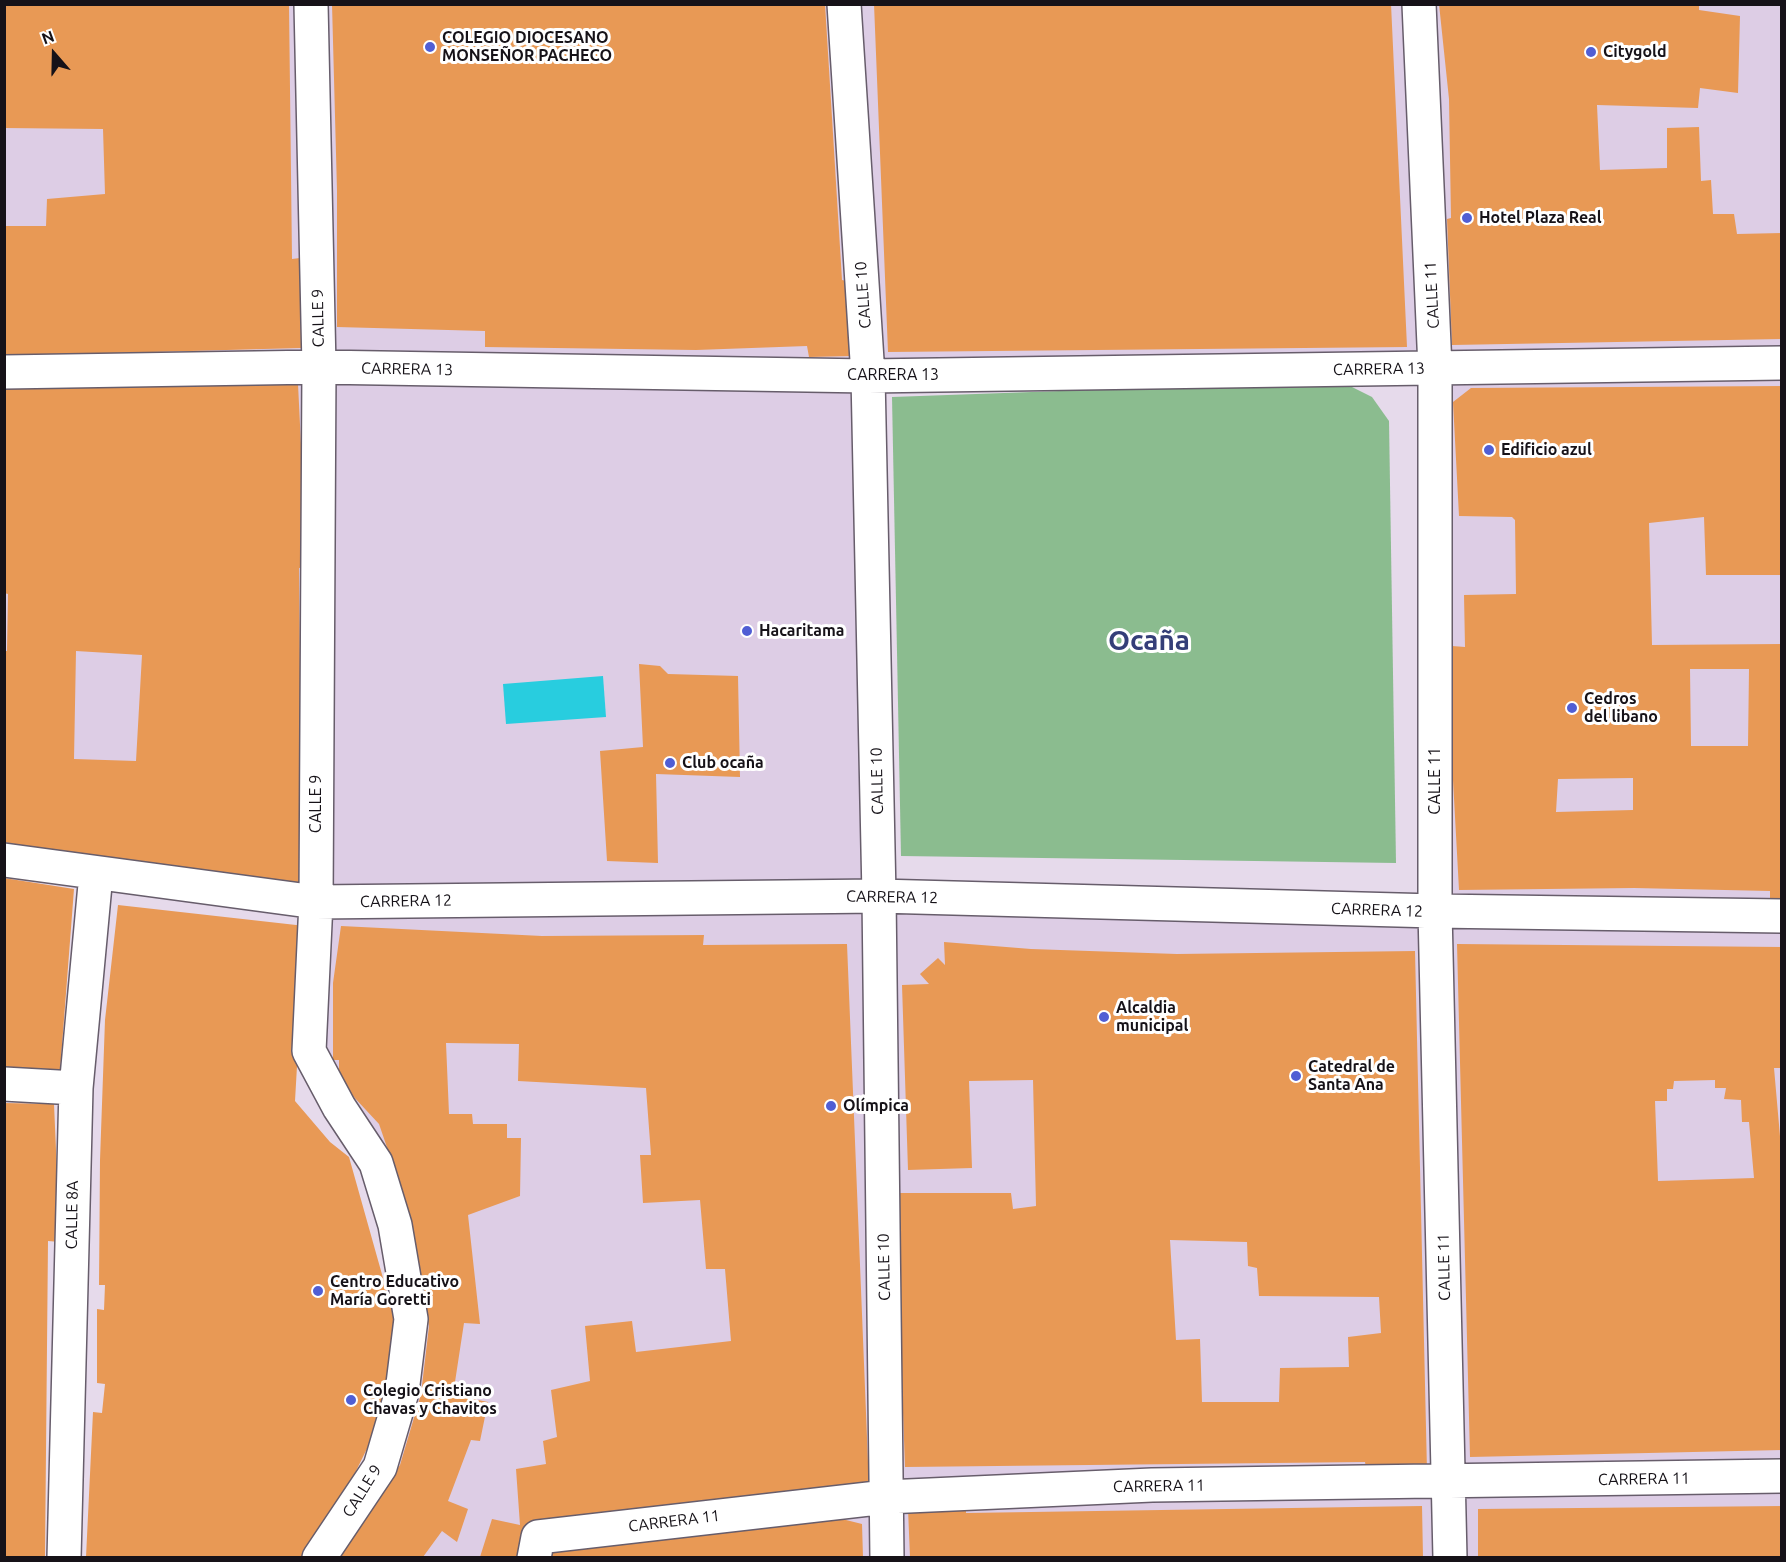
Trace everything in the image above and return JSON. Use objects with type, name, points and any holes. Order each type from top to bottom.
[{"type":"street","name":"CALLE 9","points":[[311,4],[319,367],[316,902],[309,1051],[339,1107],[376,1163],[395,1225],[411,1319],[402,1392],[380,1467],[318,1557]]},
{"type":"street","name":"CALLE 10","points":[[844,4],[868,376],[879,896],[887,1557]]},
{"type":"street","name":"CALLE 11","points":[[1419,4],[1436,368],[1435,911],[1450,1557]]},
{"type":"street","name":"CARRERA 13","points":[[4,372],[319,367],[868,376],[1782,363]]},
{"type":"street","name":"CARRERA 12","points":[[4,860],[316,902],[879,896],[1435,911],[1782,916]]},
{"type":"street","name":"CALLE 8A","points":[[64,1557],[76,1088],[96,874]]},
{"type":"street","points":[[4,1084],[76,1088]]},
{"type":"street","name":"CARRERA 11","points":[[536,1547],[886,1497],[1152,1485],[1782,1476]]},
{"type":"shaded area","points":[[4,5],[1781,5],[1781,1557],[321,1557],[406,1397],[413,1340],[360,1155],[313,1093],[325,909],[5,867]],"holes":[[[1427,361],[1423,899],[893,906],[881,388]]]},
{"type":"green space","points":[[1340,381],[1372,397],[1389,421],[1396,863],[901,856],[892,397]]},
{"type":"water","points":[[603,676],[606,717],[506,724],[503,684]]},
{"type":"building","points":[[4,4],[289,4],[292,259],[300,258],[301,348],[4,356],[4,226],[46,226],[47,199],[105,194],[103,129],[4,128]]},
{"type":"building","points":[[332,4],[825,4],[842,280],[850,282],[854,356],[809,357],[807,346],[696,350],[485,347],[485,331],[337,327],[337,191]]},
{"type":"building","points":[[874,4],[1391,4],[1407,347],[888,352]]},
{"type":"building","points":[[1439,4],[1699,4],[1699,10],[1740,16],[1738,93],[1700,88],[1698,108],[1597,105],[1600,170],[1667,168],[1667,128],[1699,127],[1701,181],[1711,180],[1713,214],[1734,214],[1737,234],[1782,233],[1782,339],[1452,345],[1447,219],[1451,218],[1449,99]]},
{"type":"building","points":[[153,381],[298,384],[307,567],[299,568],[300,675],[305,676],[309,886],[58,852],[4,842],[4,651],[7,651],[8,594],[4,593],[4,387]],"holes":[[[76,651],[142,655],[136,761],[74,759]]]},
{"type":"building","points":[[1782,386],[1782,575],[1706,575],[1704,517],[1649,523],[1652,645],[1782,644],[1782,904],[1770,904],[1770,891],[1634,888],[1459,890],[1453,780],[1452,646],[1465,647],[1464,595],[1516,594],[1515,520],[1512,517],[1459,516],[1453,402],[1471,388]],"holes":[[[1690,669],[1749,669],[1748,746],[1691,746]],[[1633,778],[1633,810],[1556,812],[1558,779]]]},
{"type":"building","name":"Club ocaña","points":[[639,664],[660,666],[668,674],[738,676],[740,777],[656,774],[658,863],[607,861],[600,751],[643,747]]},
{"type":"building","points":[[4,878],[74,889],[60,1071],[4,1067]]},
{"type":"building","points":[[118,905],[305,926],[295,1101],[330,1142],[349,1157],[401,1342],[396,1390],[355,1473],[304,1557],[86,1557],[93,1412],[102,1413],[105,1384],[97,1383],[97,1309],[104,1310],[105,1285],[99,1285],[100,1160],[105,1020]]},
{"type":"building","points":[[341,926],[542,936],[704,935],[703,945],[847,944],[869,1487],[649,1512],[526,1557],[480,1557],[492,1519],[520,1525],[516,1469],[546,1464],[543,1441],[557,1437],[551,1390],[590,1381],[585,1326],[632,1321],[636,1352],[731,1341],[725,1269],[706,1269],[700,1200],[643,1203],[640,1155],[651,1155],[646,1088],[518,1081],[519,1044],[446,1043],[449,1114],[472,1114],[473,1124],[507,1124],[507,1138],[521,1138],[520,1196],[468,1215],[480,1324],[464,1323],[453,1395],[488,1402],[480,1441],[471,1440],[448,1501],[468,1509],[457,1542],[442,1531],[423,1557],[337,1557],[400,1465],[421,1394],[429,1326],[415,1263],[417,1262],[405,1200],[379,1124],[339,1081],[339,1060],[333,1060],[333,983]]},
{"type":"building","points":[[944,942],[1031,949],[1177,954],[1415,951],[1427,1471],[1366,1468],[1365,1462],[905,1467],[895,1193],[1011,1193],[1013,1209],[1036,1206],[1033,1080],[969,1081],[972,1168],[908,1170],[902,985],[929,984],[920,974],[938,958],[945,965]],"holes":[[[1170,1240],[1247,1242],[1248,1266],[1257,1268],[1259,1296],[1379,1297],[1381,1333],[1348,1337],[1349,1367],[1280,1368],[1279,1402],[1202,1402],[1200,1339],[1176,1340]]]},
{"type":"building","points":[[1457,944],[1782,947],[1782,1068],[1774,1068],[1782,1159],[1782,1450],[1470,1457]],"holes":[[[1715,1080],[1715,1088],[1726,1088],[1724,1099],[1741,1100],[1742,1122],[1749,1122],[1754,1178],[1658,1181],[1655,1101],[1667,1101],[1667,1089],[1673,1089],[1674,1081]]]},
{"type":"building","points":[[4,1103],[54,1104],[60,1242],[48,1241],[45,1557],[4,1557]]},
{"type":"building","points":[[1422,1506],[1423,1557],[910,1557],[908,1509],[966,1508],[966,1513]]},
{"type":"building","points":[[1782,1506],[1782,1557],[1478,1557],[1478,1509]]},
{"type":"building","points":[[834,1517],[862,1524],[863,1557],[550,1557],[550,1550]]},
{"type":"place","name":"COLEGIO DIOCESANO MONSEÑOR PACHECO","points":[[430,47]]},
{"type":"place","name":"Citygold","points":[[1591,52]]},
{"type":"place","name":"Hotel Plaza Real","points":[[1467,218]]},
{"type":"place","name":"Edificio azul","points":[[1489,450]]},
{"type":"place","name":"Hacaritama","points":[[747,631]]},
{"type":"place","name":"Cedros del libano","points":[[1572,708]]},
{"type":"place","name":"Club ocaña","points":[[670,763]]},
{"type":"place","name":"Alcaldia municipal","points":[[1104,1017]]},
{"type":"place","name":"Catedral de Santa Ana","points":[[1296,1076]]},
{"type":"place","name":"Olímpica","points":[[831,1106]]},
{"type":"place","name":"Centro Educativo María Goretti","points":[[318,1291]]},
{"type":"place","name":"Colegio Cristiano Chavas y Chavitos","points":[[351,1400]]},
{"type":"district","name":"Ocaña","points":[[1149,641]]}]
